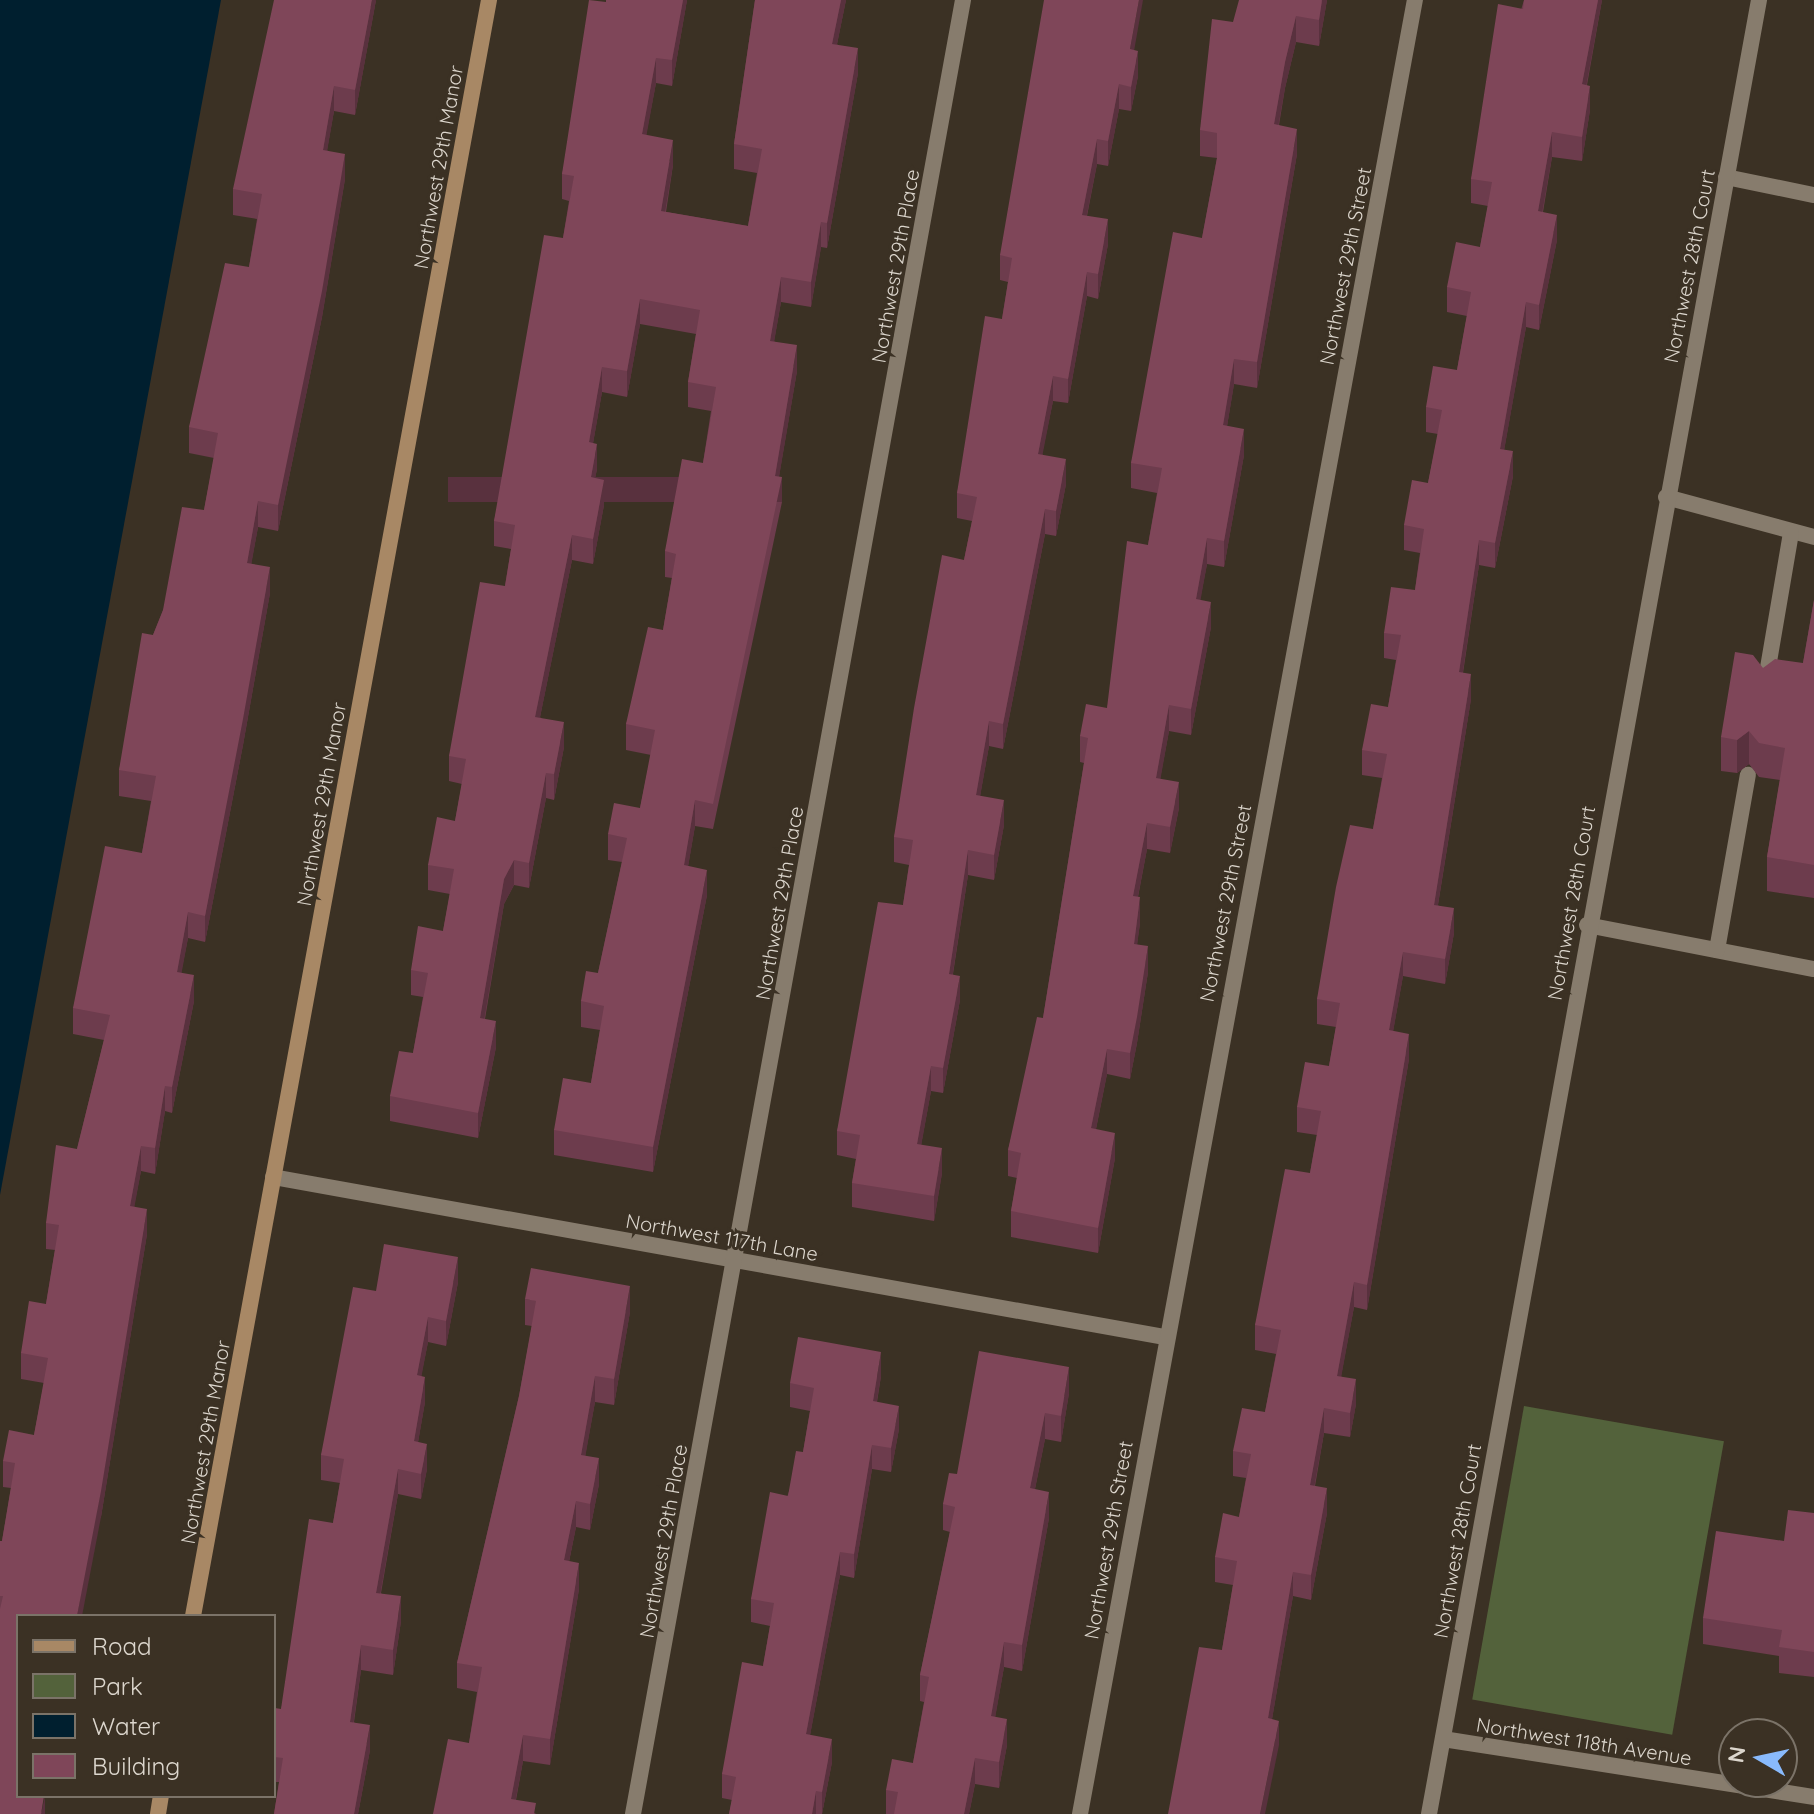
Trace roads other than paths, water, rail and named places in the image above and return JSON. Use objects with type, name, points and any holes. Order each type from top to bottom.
[{"type":"street","name":"Northwest 29th Manor","points":[[193,1614],[489,0]]},
{"type":"street","name":"Northwest 29th Place","points":[[633,1814],[963,0]]},
{"type":"street","name":"Northwest 29th Street","points":[[1080,1814],[1164,1337],[1415,0]]},
{"type":"street","name":"Northwest 28th Court","points":[[1429,1814],[1587,925],[1759,0]]},
{"type":"street","points":[[1726,177],[1814,195]]},
{"type":"street","points":[[1666,497],[1814,537]]},
{"type":"street","points":[[1764,691],[1791,533]]},
{"type":"street","points":[[1717,950],[1748,775]]},
{"type":"street","points":[[1587,925],[1814,969]]},
{"type":"street","name":"Northwest 117th Lane","points":[[273,1177],[1164,1337]]},
{"type":"street","name":"Northwest 118th Avenue","points":[[1443,1739],[1814,1797]]},
{"type":"water","points":[[0,0],[221,0],[0,1195]]}]
